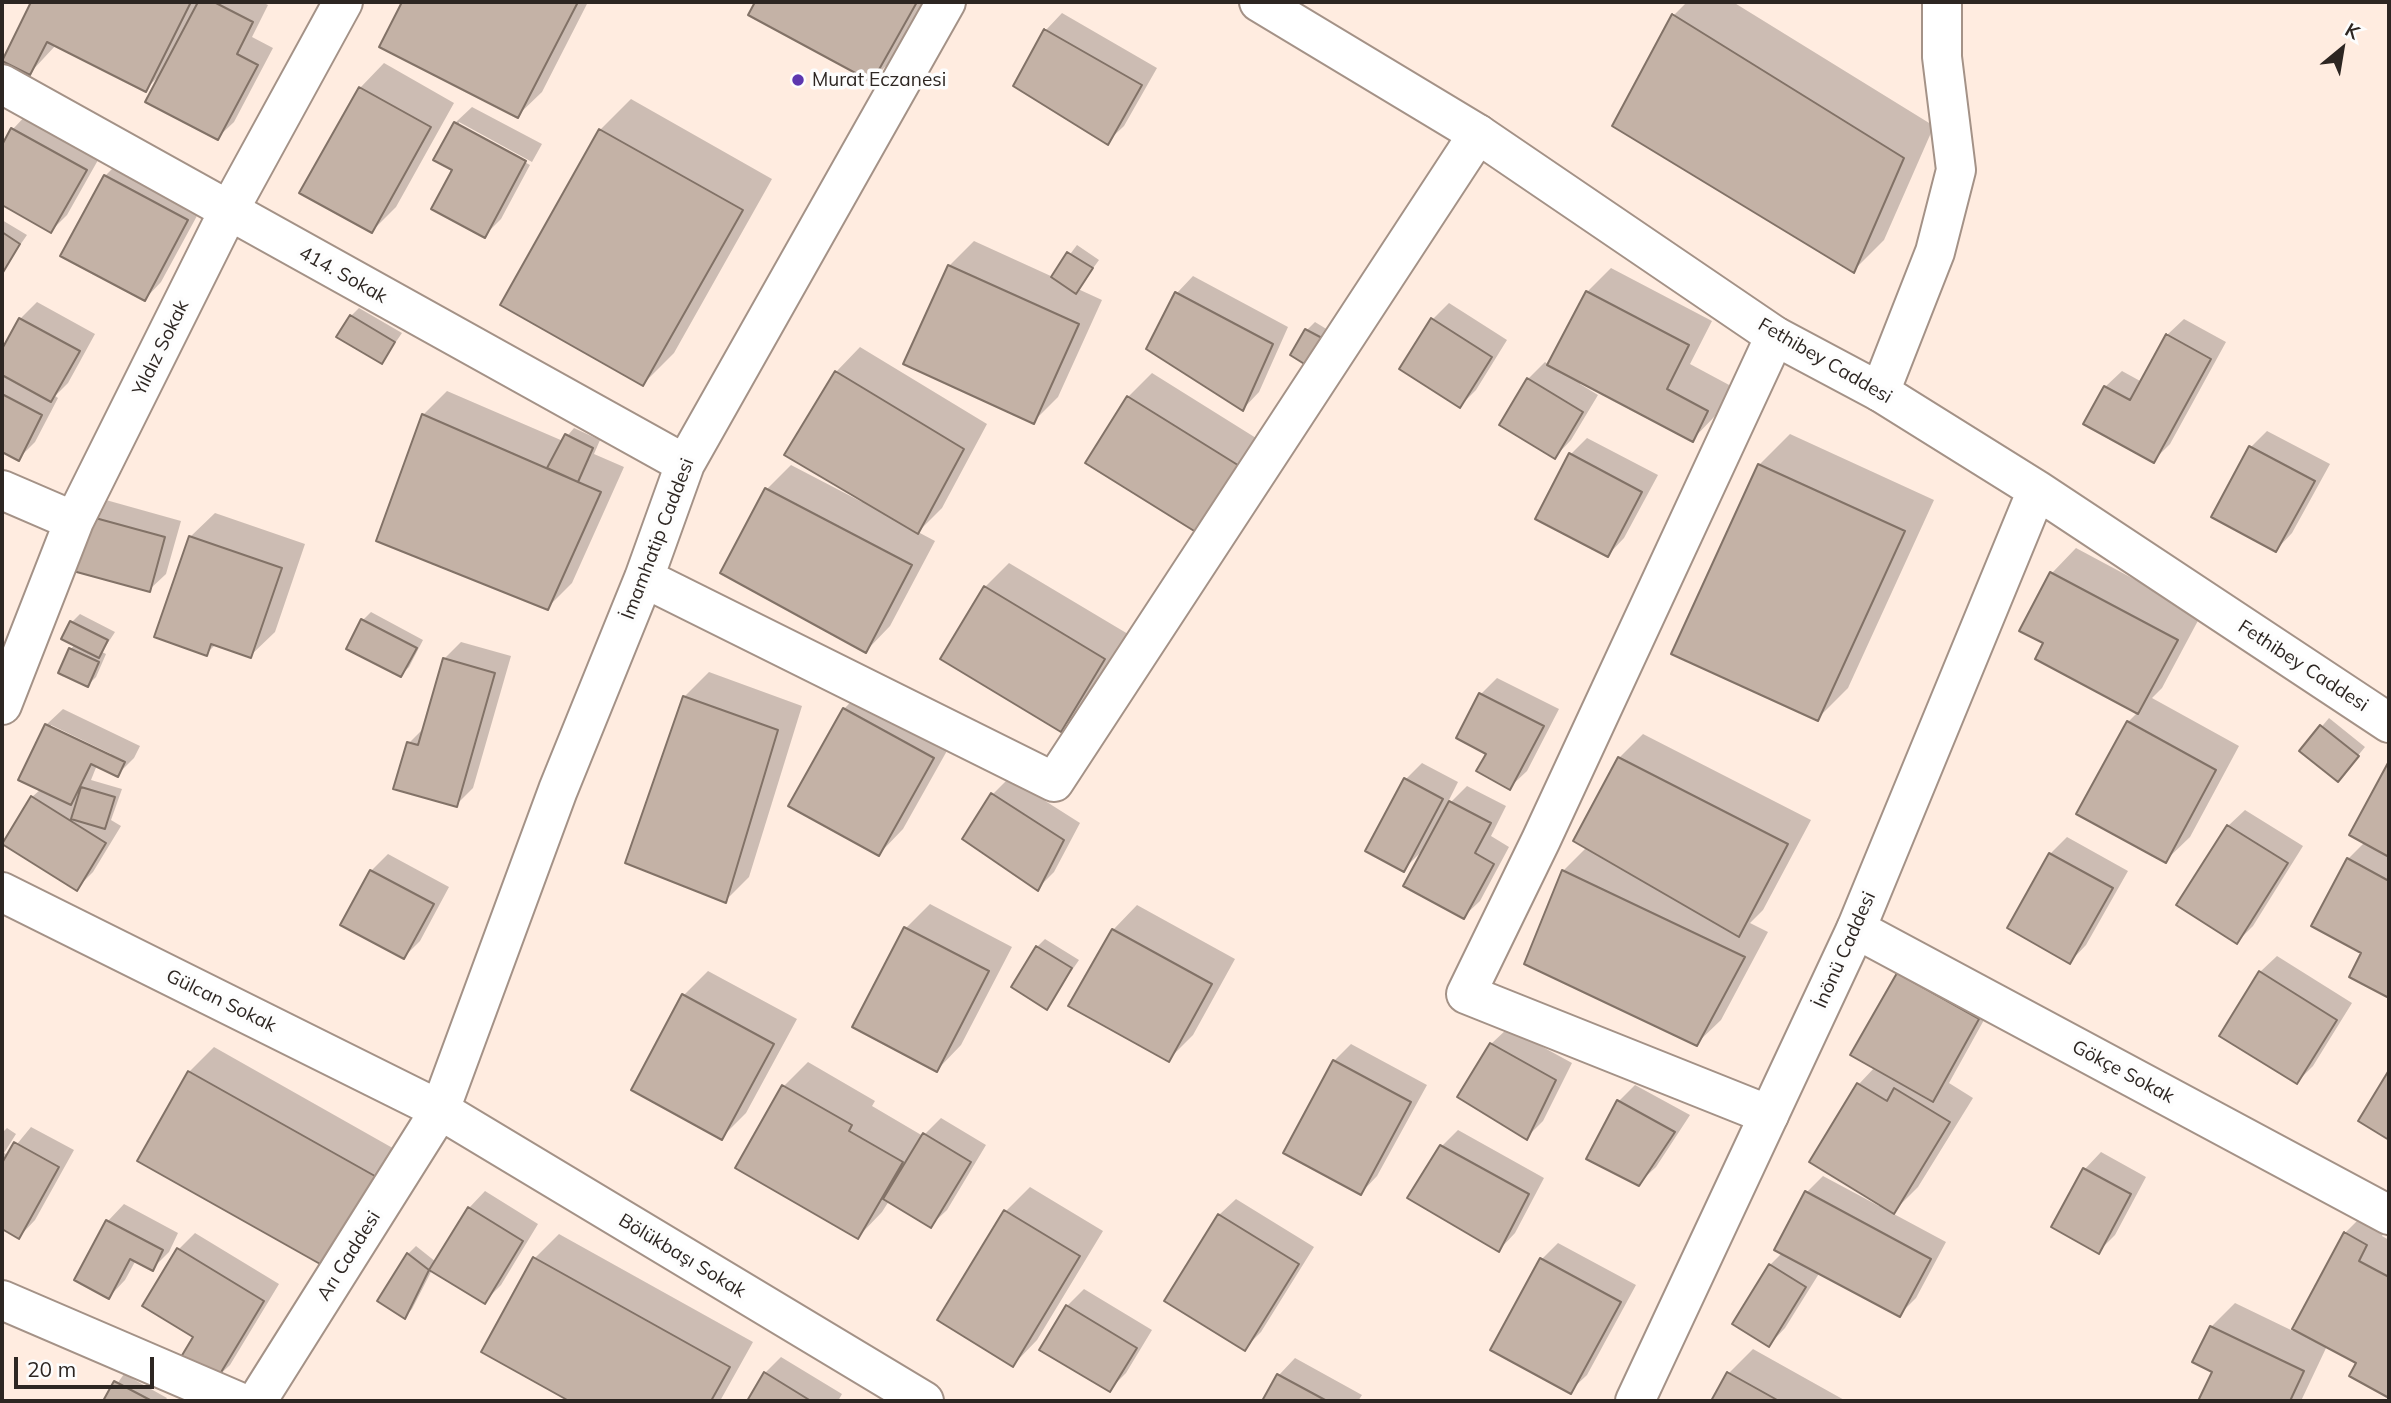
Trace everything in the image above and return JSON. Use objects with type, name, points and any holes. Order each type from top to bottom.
[{"type":"street","name":"Yıldız Sokak","points":[[2,705],[74,522],[228,212],[343,2]]},
{"type":"street","name":"İmamhatip Caddesi","points":[[440,1110],[558,790],[644,578],[685,464],[946,2]]},
{"type":"street","name":"Fethibey Caddesi","points":[[1259,2],[1478,134],[1776,336],[1880,392],[2037,490],[2389,723]]},
{"type":"street","points":[[1880,392],[1935,252],[1956,170],[1942,57],[1942,2]]},
{"type":"street","name":"414. Sokak","points":[[2,84],[685,464]]},
{"type":"street","points":[[644,578],[1054,782],[1478,134]]},
{"type":"street","points":[[1769,1115],[1466,995],[1542,840],[1776,336]]},
{"type":"street","points":[[2,490],[74,522]]},
{"type":"street","name":"İnönü Caddesi","points":[[1635,1401],[1856,929],[2037,490]]},
{"type":"street","name":"Gülcan Sokak","points":[[2,892],[440,1110]]},
{"type":"street","name":"Gökçe Sokak","points":[[1856,929],[2389,1215]]},
{"type":"street","name":"Arı Caddesi","points":[[257,1401],[440,1110]]},
{"type":"street","name":"Bölükbaşı Sokak","points":[[440,1110],[923,1401]]},
{"type":"street","points":[[2,1300],[237,1401]]},
{"type":"building","points":[[31,2],[191,2],[146,92],[47,42],[30,75],[2,61]]},
{"type":"building","points":[[198,2],[214,2],[253,22],[237,54],[258,65],[218,140],[145,102]]},
{"type":"building","points":[[402,2],[578,2],[518,118],[379,47]]},
{"type":"building","points":[[755,2],[917,2],[872,82],[748,15]]},
{"type":"building","points":[[1672,14],[1904,158],[1854,273],[1612,126]]},
{"type":"building","points":[[1044,29],[1142,85],[1108,145],[1013,86]]},
{"type":"building","points":[[359,87],[431,127],[372,233],[299,193]]},
{"type":"building","points":[[454,122],[526,161],[485,238],[431,209],[452,170],[433,160]]},
{"type":"building","points":[[11,128],[87,170],[51,233],[2,205],[2,145]]},
{"type":"building","points":[[599,129],[743,210],[643,386],[500,305]]},
{"type":"building","points":[[104,175],[188,220],[145,301],[60,256]]},
{"type":"building","points":[[2,232],[20,244],[2,274]]},
{"type":"building","points":[[1067,252],[1093,268],[1076,294],[1051,277]]},
{"type":"building","points":[[948,265],[1079,324],[1034,424],[903,364]]},
{"type":"building","points":[[1586,291],[1689,345],[1667,389],[1708,411],[1693,442],[1547,365]]},
{"type":"building","points":[[1175,292],[1273,344],[1243,411],[1146,349]]},
{"type":"building","points":[[350,315],[395,342],[382,364],[336,337]]},
{"type":"building","points":[[19,318],[80,351],[51,402],[2,375],[2,349]]},
{"type":"building","points":[[1431,318],[1492,357],[1460,408],[1399,369]]},
{"type":"building","points":[[1305,329],[1322,338],[1306,365],[1290,355]]},
{"type":"building","points":[[2166,334],[2211,359],[2154,463],[2083,424],[2104,386],[2130,400]]},
{"type":"building","points":[[835,371],[964,449],[918,534],[784,455]]},
{"type":"building","points":[[1527,378],[1583,412],[1555,459],[1499,425]]},
{"type":"building","points":[[2,394],[42,415],[19,461],[2,452]]},
{"type":"building","points":[[1127,396],[1241,467],[1199,534],[1085,463]]},
{"type":"building","points":[[422,414],[601,492],[548,610],[376,541]]},
{"type":"building","points":[[565,434],[593,448],[578,482],[547,468]]},
{"type":"building","points":[[2249,446],[2315,481],[2276,552],[2211,517]]},
{"type":"building","points":[[1569,453],[1642,492],[1608,557],[1535,519]]},
{"type":"building","points":[[1758,464],[1905,531],[1818,721],[1671,654]]},
{"type":"building","points":[[765,488],[912,565],[866,653],[720,573]]},
{"type":"building","points":[[88,516],[165,537],[150,592],[73,571]]},
{"type":"building","points":[[189,536],[282,568],[251,658],[211,644],[207,656],[154,637]]},
{"type":"building","points":[[2050,572],[2178,640],[2138,714],[2035,659],[2043,643],[2019,631]]},
{"type":"building","points":[[984,586],[1105,659],[1061,732],[940,659]]},
{"type":"building","points":[[361,619],[417,648],[401,677],[346,649]]},
{"type":"building","points":[[70,621],[108,640],[99,658],[61,639]]},
{"type":"building","points":[[69,648],[99,662],[88,687],[58,673]]},
{"type":"building","points":[[443,658],[495,673],[457,807],[393,789],[407,742],[418,745]]},
{"type":"building","points":[[1479,693],[1544,726],[1510,790],[1476,771],[1486,754],[1456,738]]},
{"type":"building","points":[[683,696],[778,730],[726,903],[625,863]]},
{"type":"building","points":[[843,708],[934,758],[879,856],[788,806]]},
{"type":"building","points":[[2127,721],[2216,770],[2166,863],[2076,814]]},
{"type":"building","points":[[45,724],[125,762],[118,777],[91,764],[71,805],[18,780]]},
{"type":"building","points":[[2320,725],[2359,756],[2338,782],[2299,751]]},
{"type":"building","points":[[1618,757],[1788,844],[1739,937],[1573,841]]},
{"type":"building","points":[[2389,761],[2389,857],[2349,835]]},
{"type":"building","points":[[1404,778],[1443,799],[1404,872],[1365,851]]},
{"type":"building","points":[[81,787],[115,797],[105,829],[71,819]]},
{"type":"building","points":[[991,793],[1064,840],[1038,891],[962,839]]},
{"type":"building","points":[[31,796],[106,843],[77,891],[2,844]]},
{"type":"building","points":[[1449,801],[1491,823],[1475,853],[1494,864],[1464,919],[1403,886]]},
{"type":"building","points":[[2227,825],[2288,863],[2237,944],[2176,905]]},
{"type":"building","points":[[2049,853],[2113,888],[2070,964],[2007,928]]},
{"type":"building","points":[[2347,858],[2389,881],[2389,998],[2349,977],[2361,953],[2311,926]]},
{"type":"building","points":[[370,870],[434,904],[404,959],[340,925]]},
{"type":"building","points":[[1562,870],[1745,957],[1697,1046],[1524,964]]},
{"type":"building","points":[[904,927],[989,971],[937,1072],[852,1027]]},
{"type":"building","points":[[1112,929],[1212,984],[1169,1062],[1068,1006]]},
{"type":"building","points":[[1036,946],[1072,968],[1047,1010],[1011,987]]},
{"type":"building","points":[[2259,971],[2337,1020],[2297,1084],[2219,1036]]},
{"type":"building","points":[[1897,973],[1979,1019],[1933,1102],[1850,1055]]},
{"type":"building","points":[[682,994],[774,1044],[722,1140],[631,1090]]},
{"type":"building","points":[[1490,1043],[1556,1080],[1527,1140],[1457,1097]]},
{"type":"building","points":[[1333,1060],[1411,1102],[1361,1195],[1283,1153]]},
{"type":"building","points":[[2389,1070],[2389,1140],[2358,1121]]},
{"type":"building","points":[[188,1071],[382,1180],[329,1269],[137,1161]]},
{"type":"building","points":[[1857,1083],[1887,1101],[1894,1088],[1950,1122],[1894,1214],[1809,1162]]},
{"type":"building","points":[[782,1085],[852,1125],[849,1131],[903,1162],[858,1239],[735,1168]]},
{"type":"building","points":[[1617,1100],[1675,1132],[1639,1186],[1586,1159]]},
{"type":"building","points":[[923,1133],[971,1162],[931,1228],[883,1199]]},
{"type":"building","points":[[14,1142],[59,1167],[19,1239],[2,1229],[2,1163]]},
{"type":"building","points":[[1440,1145],[1529,1194],[1499,1252],[1407,1198]]},
{"type":"building","points":[[2083,1168],[2131,1194],[2099,1254],[2051,1227]]},
{"type":"building","points":[[1805,1191],[1931,1259],[1900,1317],[1774,1250]]},
{"type":"building","points":[[468,1207],[523,1241],[485,1304],[429,1270]]},
{"type":"building","points":[[1004,1210],[1080,1256],[1013,1367],[937,1320]]},
{"type":"building","points":[[1218,1214],[1299,1264],[1245,1351],[1164,1301]]},
{"type":"building","points":[[106,1220],[163,1250],[153,1271],[130,1259],[109,1299],[74,1280]]},
{"type":"building","points":[[2344,1232],[2367,1245],[2359,1261],[2389,1277],[2389,1398],[2349,1376],[2356,1363],[2292,1329]]},
{"type":"building","points":[[177,1248],[264,1301],[214,1384],[178,1362],[193,1337],[142,1306]]},
{"type":"building","points":[[407,1253],[429,1270],[405,1319],[377,1301]]},
{"type":"building","points":[[533,1257],[730,1367],[711,1401],[569,1401],[481,1352]]},
{"type":"building","points":[[1540,1258],[1621,1302],[1571,1394],[1490,1350]]},
{"type":"building","points":[[1769,1264],[1806,1287],[1769,1347],[1732,1324]]},
{"type":"building","points":[[1066,1305],[1137,1348],[1110,1392],[1039,1350]]},
{"type":"building","points":[[2210,1326],[2304,1371],[2290,1401],[2198,1401],[2212,1372],[2192,1362]]},
{"type":"building","points":[[764,1372],[811,1401],[747,1401]]},
{"type":"building","points":[[1727,1372],[1779,1401],[1711,1401]]},
{"type":"building","points":[[1277,1374],[1327,1401],[1262,1401]]},
{"type":"building","points":[[114,1381],[152,1401],[103,1401]]},
{"type":"place","name":"Murat Eczanesi","points":[[798,80]]}]
